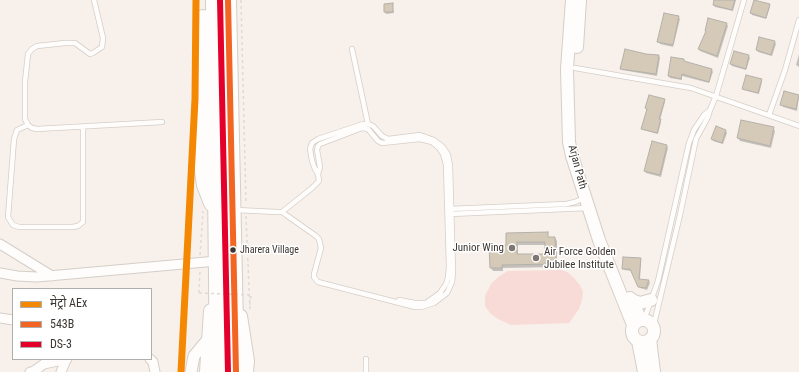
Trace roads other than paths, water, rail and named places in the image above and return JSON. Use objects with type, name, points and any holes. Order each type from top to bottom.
[{"type":"highway","points":[[203,0],[203,171],[205,185],[216,214]]},
{"type":"highway","points":[[214,0],[218,372]]},
{"type":"highway","points":[[228,0],[239,210],[233,264],[236,372]]},
{"type":"main road","name":"Arjan Path","points":[[572,0],[567,69],[569,142],[572,156],[599,240],[643,329],[644,372]]},
{"type":"main road","name":"Arjan Path","points":[[580,0],[575,68],[575,136],[584,175],[606,238],[643,329],[654,372]]},
{"type":"main road","points":[[207,372],[217,261]]},
{"type":"main road","points":[[233,264],[248,361],[248,372]]},
{"type":"main road","points":[[630,298],[640,303],[652,300]]},
{"type":"street","points":[[0,244],[52,276]]},
{"type":"street","points":[[0,273],[24,277],[52,276],[217,261]]},
{"type":"street","points":[[0,318],[12,320]]},
{"type":"street","points":[[191,372],[194,356],[209,338]]},
{"type":"street","points":[[33,372],[44,364],[62,360]]},
{"type":"street","points":[[61,372],[66,360]]},
{"type":"street","points":[[151,360],[153,362],[154,372]]},
{"type":"lane","points":[[94,0],[103,38],[102,47],[90,54],[75,44],[64,43],[37,46],[28,54],[25,82],[25,119],[28,125],[37,129],[162,122]]},
{"type":"lane","points":[[643,329],[680,216],[696,139],[708,117],[716,96],[744,0]]},
{"type":"lane","points":[[769,115],[785,70],[799,20]]},
{"type":"lane","points":[[352,49],[368,124]]},
{"type":"lane","points":[[575,68],[681,86],[716,96],[799,126]]},
{"type":"lane","points":[[643,329],[658,282],[689,143],[694,130],[704,115],[710,110]]},
{"type":"lane","points":[[239,210],[282,212],[316,236],[319,239],[320,248],[314,274],[316,279],[419,304],[429,302],[440,293],[446,284],[449,266],[450,166],[448,155],[444,147],[434,140],[420,135],[388,139],[382,136],[372,126],[363,124],[318,139],[312,143],[310,149],[312,161],[318,174]]},
{"type":"lane","points":[[28,125],[18,130],[14,139],[8,217],[13,225],[19,227],[72,227],[78,226],[83,222],[83,127]]},
{"type":"lane","points":[[282,212],[318,183],[320,167],[317,150],[318,146],[362,128],[368,129],[378,141],[382,143],[424,140],[435,144],[443,154],[446,165],[449,211]]},
{"type":"lane","points":[[449,211],[587,202]]},
{"type":"lane","points":[[449,211],[587,202]]},
{"type":"lane","points":[[366,359],[366,372]]},
{"type":"metro line","name":"AEx","points":[[181,372],[195,99],[196,0]]},
{"type":"place","name":"Junior Wing","points":[[512,248]]},
{"type":"place","name":"Jharera Village","points":[[233,250]]},
{"type":"place","name":"Air Force Golden Jubilee Institute","points":[[536,258]]}]
